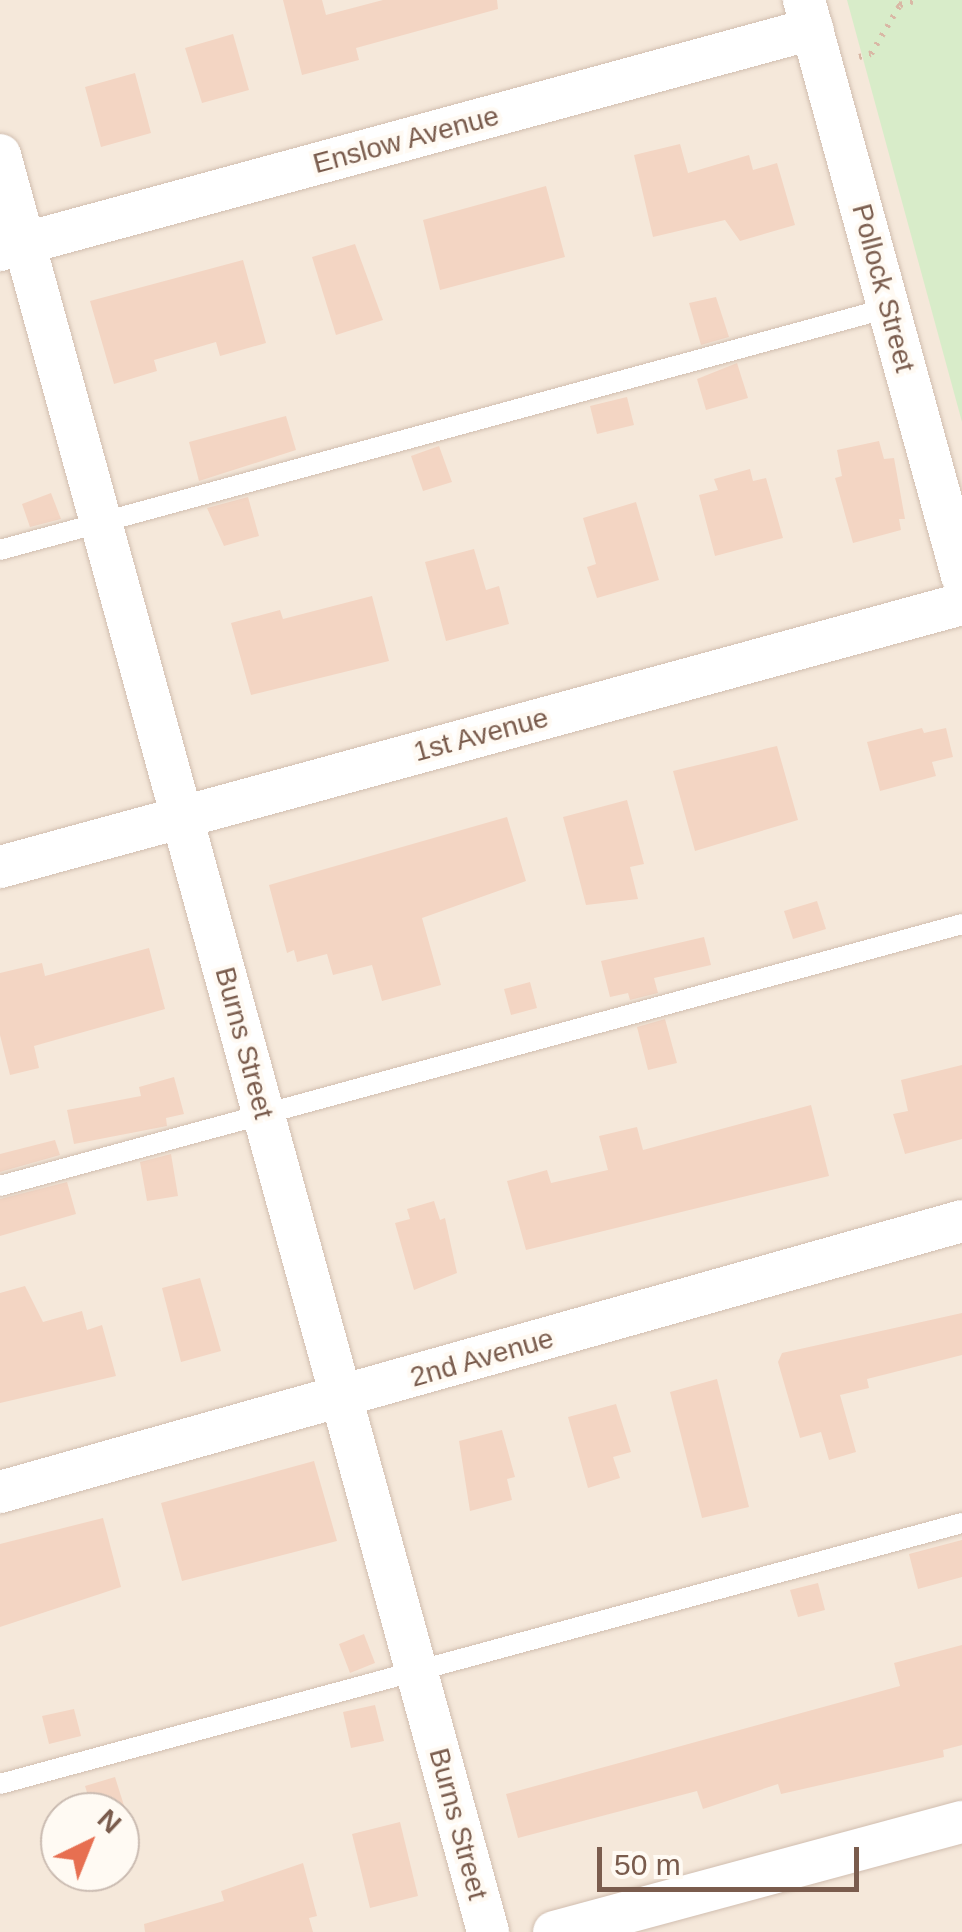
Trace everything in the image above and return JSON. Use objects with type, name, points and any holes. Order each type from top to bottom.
[{"type":"street","name":"Enslow Avenue","points":[[12,247],[808,15]]},
{"type":"street","name":"Pollock Street","points":[[808,15],[962,576]]},
{"type":"street","name":"Burns Street","points":[[0,155],[12,247],[104,523],[488,1932]]},
{"type":"street","name":"1st Avenue","points":[[0,867],[962,604]]},
{"type":"street","name":"2nd Avenue","points":[[0,1492],[962,1221]]},
{"type":"street","points":[[554,1932],[962,1822]]},
{"type":"lane","points":[[0,550],[888,308]]},
{"type":"lane","points":[[0,1186],[962,924]]},
{"type":"lane","points":[[0,1784],[962,1524]]},
{"type":"path","points":[[892,0],[900,5]]},
{"type":"path","points":[[859,58],[871,54],[900,5],[918,0]]},
{"type":"shaded area","points":[[0,0],[962,0],[962,1932],[0,1932]]},
{"type":"green space","points":[[847,0],[962,0],[962,422]]},
{"type":"building","points":[[283,0],[322,0],[326,15],[383,0],[497,0],[498,9],[356,48],[359,60],[302,75]]},
{"type":"building","points":[[233,34],[249,90],[202,103],[185,48]]},
{"type":"building","points":[[135,73],[151,133],[101,147],[85,87]]},
{"type":"building","points":[[680,144],[688,173],[749,155],[753,170],[777,163],[795,225],[740,241],[725,220],[653,237],[634,155]]},
{"type":"building","points":[[546,186],[565,257],[440,290],[423,220]]},
{"type":"building","points":[[355,244],[383,320],[336,335],[312,257]]},
{"type":"building","points":[[243,260],[266,343],[220,356],[216,342],[154,360],[157,371],[114,384],[90,301]]},
{"type":"building","points":[[716,297],[729,337],[701,345],[689,303]]},
{"type":"building","points":[[737,363],[748,398],[706,410],[697,379]]},
{"type":"building","points":[[627,397],[634,425],[597,434],[590,406]]},
{"type":"building","points":[[286,416],[296,450],[199,481],[189,442]]},
{"type":"building","points":[[879,441],[884,459],[894,458],[905,519],[899,519],[901,530],[853,543],[835,478],[842,476],[837,450]]},
{"type":"building","points":[[439,446],[452,482],[423,491],[411,456]]},
{"type":"building","points":[[750,469],[753,481],[766,478],[783,538],[715,556],[699,495],[718,490],[714,479]]},
{"type":"building","points":[[51,493],[61,519],[30,527],[22,504]]},
{"type":"building","points":[[248,497],[259,536],[224,546],[207,508]]},
{"type":"building","points":[[636,502],[659,580],[597,598],[587,567],[596,564],[583,518]]},
{"type":"building","points":[[474,549],[486,590],[499,586],[509,624],[446,641],[425,562]]},
{"type":"building","points":[[372,596],[389,661],[251,695],[231,623],[280,610],[283,619]]},
{"type":"building","points":[[922,728],[924,733],[946,728],[953,757],[932,762],[936,776],[880,791],[867,742]]},
{"type":"building","points":[[777,746],[798,820],[695,851],[673,771]]},
{"type":"building","points":[[627,800],[644,864],[630,867],[638,899],[586,905],[563,817]]},
{"type":"building","points":[[507,817],[526,881],[422,918],[441,985],[382,1001],[372,965],[333,975],[327,954],[297,962],[294,950],[287,953],[269,885]]},
{"type":"building","points":[[817,901],[826,929],[793,939],[784,911]]},
{"type":"building","points":[[704,937],[711,965],[654,978],[658,993],[630,1000],[628,993],[610,997],[601,961]]},
{"type":"building","points":[[149,948],[165,1009],[34,1046],[39,1068],[10,1075],[0,1035],[0,973],[42,963],[45,976]]},
{"type":"building","points":[[530,982],[537,1008],[511,1015],[504,989]]},
{"type":"building","points":[[665,1019],[677,1063],[648,1070],[637,1027]]},
{"type":"building","points":[[962,1065],[962,1139],[905,1154],[893,1114],[908,1111],[901,1080]]},
{"type":"building","points":[[174,1077],[184,1114],[166,1118],[167,1126],[74,1144],[67,1110],[141,1096],[139,1087]]},
{"type":"building","points":[[811,1105],[829,1176],[526,1250],[507,1181],[547,1170],[551,1183],[608,1170],[599,1136],[637,1127],[643,1150]]},
{"type":"building","points":[[55,1140],[60,1155],[0,1172],[0,1154]]},
{"type":"building","points":[[171,1154],[178,1196],[147,1201],[140,1162]]},
{"type":"building","points":[[67,1182],[76,1214],[0,1236],[0,1199]]},
{"type":"building","points":[[434,1201],[440,1220],[445,1218],[457,1273],[414,1290],[395,1223],[410,1219],[407,1209]]},
{"type":"building","points":[[200,1278],[221,1351],[181,1362],[162,1288]]},
{"type":"building","points":[[25,1286],[43,1322],[82,1311],[87,1330],[102,1325],[116,1376],[0,1403],[0,1293]]},
{"type":"building","points":[[962,1313],[962,1355],[867,1379],[869,1388],[840,1395],[856,1452],[829,1460],[821,1432],[800,1438],[778,1362],[782,1353]]},
{"type":"building","points":[[717,1379],[749,1507],[702,1518],[670,1392]]},
{"type":"building","points":[[616,1404],[631,1452],[613,1457],[620,1478],[588,1488],[568,1417]]},
{"type":"building","points":[[502,1430],[515,1477],[507,1479],[512,1500],[470,1511],[459,1441]]},
{"type":"building","points":[[314,1461],[337,1541],[182,1581],[161,1503]]},
{"type":"building","points":[[103,1518],[121,1587],[0,1627],[0,1544]]},
{"type":"building","points":[[962,1540],[962,1577],[918,1589],[909,1554]]},
{"type":"building","points":[[818,1583],[825,1610],[798,1617],[790,1590]]},
{"type":"building","points":[[364,1634],[375,1663],[350,1673],[339,1644]]},
{"type":"building","points":[[962,1645],[962,1745],[943,1750],[944,1757],[781,1794],[778,1784],[703,1809],[697,1791],[518,1838],[506,1794],[900,1686],[894,1663]]},
{"type":"building","points":[[375,1705],[384,1741],[351,1748],[343,1712]]},
{"type":"building","points":[[74,1709],[81,1736],[49,1744],[42,1716]]},
{"type":"building","points":[[115,1777],[120,1792],[87,1792],[85,1786]]},
{"type":"building","points":[[400,1822],[418,1896],[370,1908],[352,1834]]},
{"type":"building","points":[[303,1863],[317,1916],[309,1918],[313,1932],[145,1932],[144,1924],[224,1901],[221,1891]]}]
